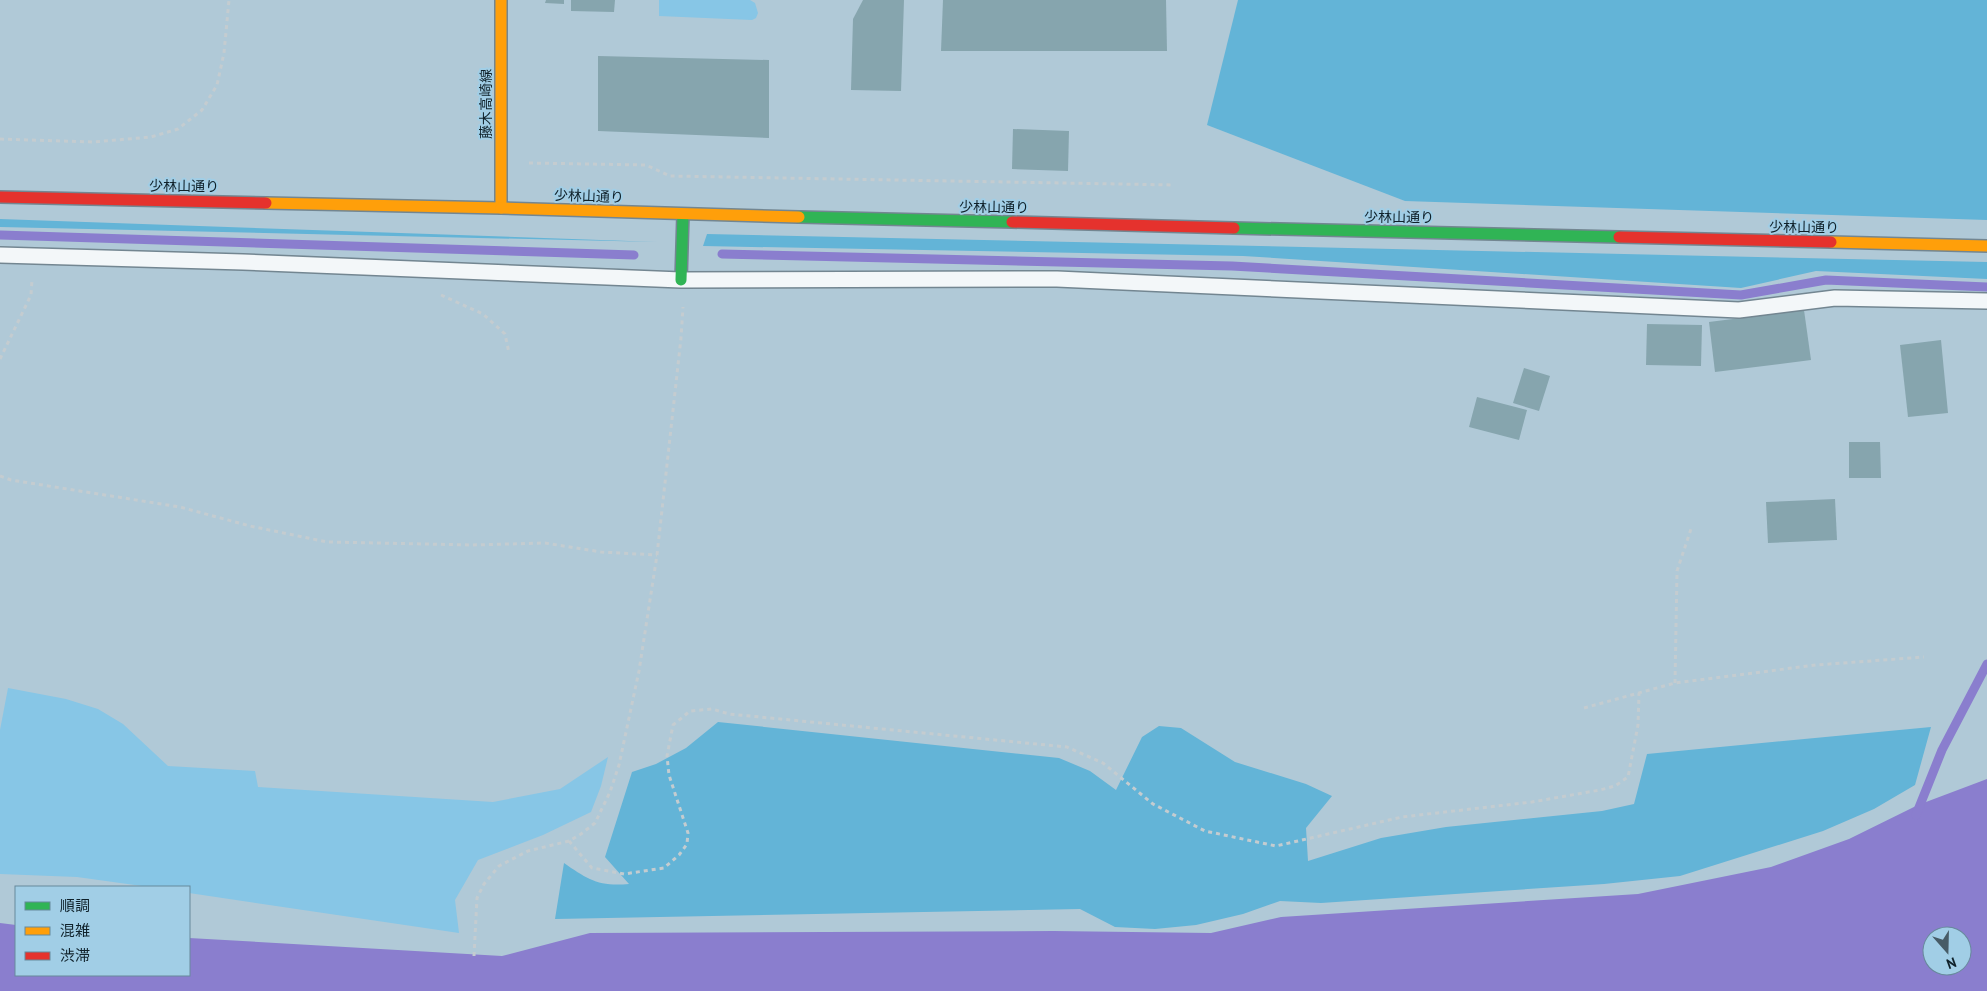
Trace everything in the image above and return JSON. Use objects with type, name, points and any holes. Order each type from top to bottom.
[{"type":"street","name":"藤木高崎線","points":[[501,0],[501,208]]},
{"type":"street","name":"少林山通り","points":[[0,197],[1987,246]]},
{"type":"street","points":[[681,280],[683,214]]},
{"type":"lane","points":[[0,255],[243,262],[681,280],[1057,280],[1739,310],[1836,298],[1987,301]]},
{"type":"path","points":[[0,139],[93,142],[151,137],[178,129],[202,110],[217,85],[224,52],[230,0]]},
{"type":"path","points":[[501,163],[646,165],[670,176],[1174,185]]},
{"type":"path","points":[[0,359],[31,296],[33,256]]},
{"type":"path","points":[[474,956],[476,898],[484,884],[499,866],[528,851],[569,841],[596,822],[610,792],[619,765],[639,671],[657,555],[681,338],[683,314],[681,280]]},
{"type":"path","points":[[440,294],[483,314],[505,334],[509,354]]},
{"type":"path","points":[[0,476],[11,480],[180,507],[250,526],[327,542],[472,545],[545,543],[601,552],[657,555]]},
{"type":"path","points":[[1675,683],[1677,571],[1691,529]]},
{"type":"path","points":[[1584,708],[1675,683],[1816,665],[1924,657]]},
{"type":"path","points":[[569,841],[592,868],[624,874],[664,868],[679,855],[687,844],[688,833],[669,774],[667,756],[673,725],[690,711],[712,709],[729,714],[1067,747],[1103,763],[1153,804],[1205,830],[1276,846],[1402,817],[1532,802],[1615,786],[1628,777],[1638,725],[1639,693]]},
{"type":"shaded area","points":[[659,0],[750,0],[755,3],[758,13],[756,18],[752,20],[659,16]]},
{"type":"shaded area","points":[[1238,0],[1987,0],[1987,220],[1405,201],[1207,125]]},
{"type":"shaded area","points":[[0,219],[657,242],[0,227]]},
{"type":"shaded area","points":[[707,234],[1987,262],[1987,279],[1816,271],[1741,288],[1243,256],[703,246]]},
{"type":"shaded area","points":[[8,688],[66,699],[98,709],[123,724],[168,766],[255,771],[258,787],[493,802],[560,789],[608,757],[601,786],[591,812],[543,835],[478,860],[455,900],[459,933],[190,893],[190,886],[142,886],[77,877],[0,874],[0,730]]},
{"type":"shaded area","points":[[718,722],[1059,758],[1090,771],[1116,790],[1142,737],[1159,726],[1181,728],[1235,762],[1306,784],[1332,796],[1306,828],[1308,861],[1381,838],[1446,827],[1602,811],[1634,804],[1647,754],[1931,727],[1915,785],[1874,809],[1823,831],[1680,876],[1604,884],[1321,903],[1280,901],[1243,914],[1196,925],[1155,929],[1115,927],[1080,909],[555,919],[564,863],[594,881],[619,885],[629,884],[605,857],[632,772],[656,764],[686,748]]},
{"type":"shaded area","points":[[1987,779],[1987,991],[0,991],[0,923],[15,925],[15,976],[190,976],[190,938],[502,956],[590,933],[1053,931],[1211,933],[1281,917],[1638,894],[1771,867],[1849,839],[1918,805]]},
{"type":"building","points":[[546,0],[564,0],[564,4],[545,3]]},
{"type":"building","points":[[571,0],[615,0],[614,12],[571,11]]},
{"type":"building","points":[[863,0],[904,0],[901,91],[851,90],[853,19]]},
{"type":"building","points":[[943,0],[1166,0],[1167,51],[941,51]]},
{"type":"building","points":[[598,56],[769,60],[769,138],[598,131]]},
{"type":"building","points":[[1013,129],[1069,131],[1068,171],[1012,169]]},
{"type":"building","points":[[1804,310],[1811,360],[1715,372],[1709,322]]},
{"type":"building","points":[[1647,324],[1702,325],[1701,366],[1646,365]]},
{"type":"building","points":[[1941,340],[1948,413],[1908,417],[1900,345]]},
{"type":"building","points":[[1524,368],[1550,376],[1539,411],[1513,403]]},
{"type":"building","points":[[1477,397],[1527,410],[1519,440],[1469,427]]},
{"type":"building","points":[[1849,442],[1880,442],[1881,478],[1849,478]]},
{"type":"building","points":[[1835,499],[1837,540],[1768,543],[1766,502]]},
{"type":"waterway","points":[[0,235],[634,255]]},
{"type":"waterway","points":[[722,254],[1232,266],[1741,295],[1826,280],[1987,287]]},
{"type":"waterway","points":[[1916,815],[1942,750],[1987,664]]},
{"type":"traffic: fast","points":[[681,280],[683,214]]},
{"type":"traffic: fast","points":[[799,217],[1012,222]]},
{"type":"traffic: fast","points":[[1234,228],[1619,237]]},
{"type":"traffic: slow","points":[[266,203],[501,208],[501,0]]},
{"type":"traffic: slow","points":[[501,208],[799,217]]},
{"type":"traffic: slow","points":[[1831,242],[1987,246]]},
{"type":"traffic: jam","points":[[0,197],[266,203]]},
{"type":"traffic: jam","points":[[1012,222],[1234,228]]},
{"type":"traffic: jam","points":[[1619,237],[1831,242]]}]
